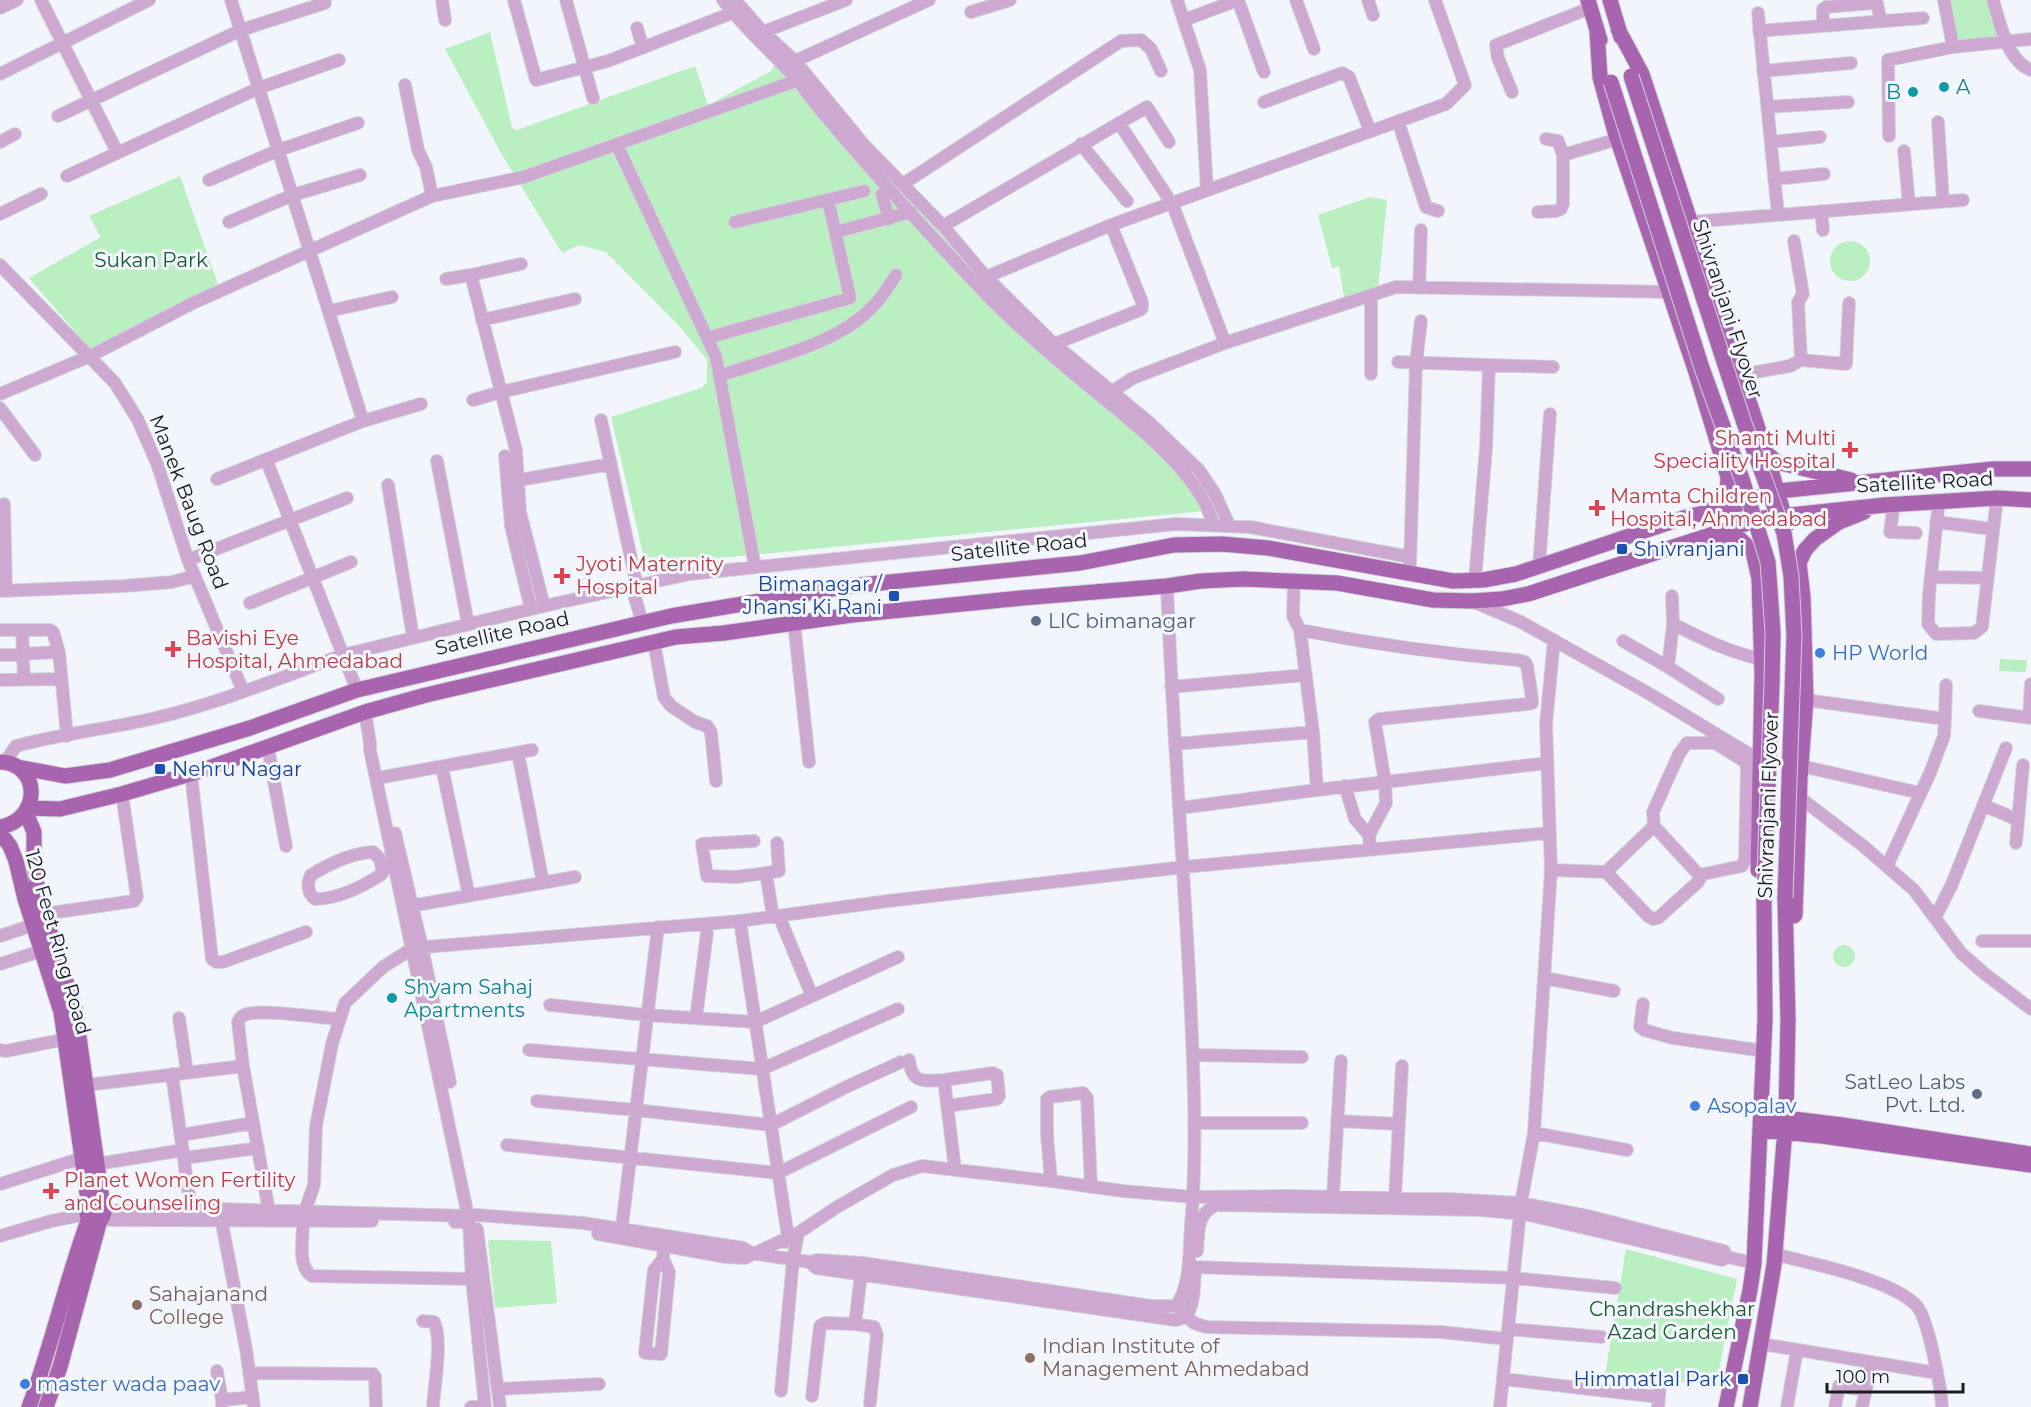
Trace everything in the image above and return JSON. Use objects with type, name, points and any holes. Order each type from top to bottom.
[{"type":"main road","points":[[1610,0],[1618,29],[1642,74],[1766,453],[1799,562],[1803,597],[1806,700],[1799,797],[1795,915],[1785,925]]},
{"type":"main road","points":[[1589,4],[1597,32],[1600,77],[1618,139],[1753,552],[1759,578],[1762,659],[1758,897],[1764,907],[1762,1123],[1754,1263],[1726,1407]]},
{"type":"main road","name":"Shivranjani Flyover","points":[[1618,29],[1631,76],[1744,423],[1784,532],[1791,576],[1794,636],[1785,898],[1788,1020],[1785,1124],[1774,1254],[1762,1344],[1750,1407]]},
{"type":"main road","name":"Shivranjani Flyover","points":[[1597,32],[1702,368],[1768,562],[1773,642],[1764,907]]},
{"type":"main road","points":[[1766,453],[1777,462],[1864,483]]},
{"type":"main road","name":"Satellite Road","points":[[8,764],[65,776],[110,770],[250,728],[357,690],[642,622],[850,586],[1080,563],[1173,546],[1222,544],[1268,548],[1453,581],[1475,580],[1516,574],[1683,518],[1737,505],[1778,491],[1993,469],[2031,469]]},
{"type":"main road","points":[[1683,518],[1720,506],[1727,497],[1728,477]]},
{"type":"main road","name":"Satellite Road","points":[[27,810],[60,809],[122,794],[191,774],[365,712],[426,695],[676,638],[794,622],[1022,598],[1243,579],[1337,583],[1433,600],[1502,599],[1528,594],[1763,518],[1890,504],[1997,498],[2031,500]]},
{"type":"main road","points":[[1799,562],[1805,550],[1815,539],[1839,522],[1890,504]]},
{"type":"main road","points":[[1689,542],[1723,536],[1738,537],[1753,552]]},
{"type":"main road","name":"120 Feet Ring Road","points":[[8,764],[23,772],[30,785],[31,801],[27,810],[34,832],[41,951],[61,1012],[82,1158],[96,1214],[75,1258],[44,1365],[28,1407]]},
{"type":"main road","points":[[0,827],[14,823],[27,810]]},
{"type":"main road","name":"120 Feet Ring Road","points":[[0,833],[10,846],[75,1009],[97,1164],[96,1214],[60,1367],[46,1407]]},
{"type":"main road","points":[[1762,1123],[2031,1154]]},
{"type":"main road","points":[[1785,1124],[2031,1166]]},
{"type":"street","points":[[0,8],[17,0]]},
{"type":"street","points":[[41,0],[117,152]]},
{"type":"street","points":[[0,74],[149,0]]},
{"type":"street","points":[[231,0],[363,421]]},
{"type":"street","points":[[442,0],[445,20]]},
{"type":"street","points":[[514,0],[536,80],[608,61],[737,8]]},
{"type":"street","points":[[566,0],[592,98]]},
{"type":"street","points":[[723,0],[737,8],[795,62],[802,79],[826,117],[989,297],[1049,353],[1151,424],[1199,470],[1215,495],[1228,525]]},
{"type":"street","points":[[763,32],[846,0]]},
{"type":"street","points":[[795,62],[929,0]]},
{"type":"street","points":[[971,12],[1010,0]]},
{"type":"street","points":[[1177,0],[1200,70],[1207,190]]},
{"type":"street","points":[[1184,20],[1238,0],[1264,72]]},
{"type":"street","points":[[1296,0],[1314,49]]},
{"type":"street","points":[[1368,0],[1373,15]]},
{"type":"street","points":[[986,277],[1170,199],[1207,190],[1446,104],[1465,85],[1435,0]]},
{"type":"street","points":[[1944,0],[1953,47]]},
{"type":"street","points":[[1993,0],[2005,42],[2022,67],[2031,70]]},
{"type":"street","points":[[58,116],[241,30],[325,3]]},
{"type":"street","points":[[1512,92],[1498,58],[1496,45],[1589,4]]},
{"type":"street","points":[[1823,26],[1822,14],[1826,7],[1877,4],[1881,21]]},
{"type":"street","points":[[737,8],[943,226],[986,277],[1177,464],[1193,482],[1208,506],[1213,525]]},
{"type":"street","points":[[1758,13],[1778,215]]},
{"type":"street","points":[[1759,31],[1923,18]]},
{"type":"street","points":[[637,28],[643,48]]},
{"type":"street","points":[[1889,136],[1893,94],[1888,60],[1920,57],[1953,47],[2031,39]]},
{"type":"street","points":[[903,184],[1121,41],[1141,40],[1151,50],[1161,71]]},
{"type":"street","points":[[67,177],[259,88],[339,60]]},
{"type":"street","points":[[1763,71],[1851,63]]},
{"type":"street","points":[[1264,102],[1342,73],[1349,77],[1370,131]]},
{"type":"street","points":[[0,394],[90,356],[193,303],[432,196],[524,177],[802,79]]},
{"type":"street","points":[[405,85],[418,150],[426,167],[432,196]]},
{"type":"street","points":[[1767,107],[1848,102]]},
{"type":"street","points":[[943,226],[1147,107],[1169,142]]},
{"type":"street","points":[[1398,121],[1426,207],[1438,211]]},
{"type":"street","points":[[1938,122],[1943,201]]},
{"type":"street","points":[[209,180],[279,150],[358,123]]},
{"type":"street","points":[[1119,123],[1170,199],[1225,343]]},
{"type":"street","points":[[0,142],[15,134]]},
{"type":"street","points":[[1771,142],[1820,137]]},
{"type":"street","points":[[1538,212],[1561,209],[1563,155],[1558,141],[1546,139]]},
{"type":"street","points":[[1563,155],[1618,139]]},
{"type":"street","points":[[1081,144],[1127,201]]},
{"type":"street","points":[[617,145],[716,357],[755,567]]},
{"type":"street","points":[[1904,151],[1909,204]]},
{"type":"street","points":[[1774,179],[1824,174]]},
{"type":"street","points":[[229,222],[293,195],[360,175]]},
{"type":"street","points":[[735,222],[864,191]]},
{"type":"street","points":[[0,214],[41,194]]},
{"type":"street","points":[[882,195],[889,219]]},
{"type":"street","points":[[707,338],[850,298],[828,200]]},
{"type":"street","points":[[1690,222],[1963,200]]},
{"type":"street","points":[[836,232],[911,212]]},
{"type":"street","points":[[1821,212],[1823,230]]},
{"type":"street","points":[[1054,344],[1142,308],[1142,302],[1112,225]]},
{"type":"street","points":[[1419,288],[1421,230]]},
{"type":"street","points":[[1794,241],[1803,294],[1798,302],[1801,360]]},
{"type":"street","points":[[446,279],[521,264]]},
{"type":"street","name":"Manek Baug Road","points":[[0,265],[115,383],[138,420],[158,466],[188,560],[243,691]]},
{"type":"street","points":[[471,275],[516,450],[520,512],[544,606]]},
{"type":"street","points":[[719,376],[828,339],[875,305],[896,275]]},
{"type":"street","points":[[1108,394],[1133,378],[1225,343],[1396,287],[1669,292]]},
{"type":"street","points":[[1371,295],[1371,374]]},
{"type":"street","points":[[329,311],[392,297]]},
{"type":"street","points":[[482,320],[575,299]]},
{"type":"street","points":[[1739,375],[1790,366],[1801,360],[1851,366],[1849,303]]},
{"type":"street","points":[[1409,573],[1416,363],[1421,321]]},
{"type":"street","points":[[473,400],[675,352]]},
{"type":"street","points":[[1398,362],[1553,367]]},
{"type":"street","points":[[1475,580],[1486,448],[1489,365]]},
{"type":"street","points":[[217,479],[363,421],[422,404]]},
{"type":"street","points":[[0,408],[35,455]]},
{"type":"street","points":[[1539,567],[1550,414]]},
{"type":"street","points":[[601,420],[642,622]]},
{"type":"street","points":[[505,456],[511,526],[531,609]]},
{"type":"street","points":[[266,459],[357,690]]},
{"type":"street","points":[[437,461],[468,624]]},
{"type":"street","points":[[525,479],[611,464]]},
{"type":"street","points":[[388,485],[413,637]]},
{"type":"street","points":[[188,560],[347,498]]},
{"type":"street","points":[[1939,501],[1928,624],[1936,634],[1978,632],[1982,627],[1997,498]]},
{"type":"street","points":[[4,504],[3,591],[123,586],[172,582],[195,576]]},
{"type":"street","points":[[1890,504],[1890,532],[1916,533]]},
{"type":"street","points":[[1936,522],[1992,529]]},
{"type":"street","points":[[8,764],[16,746],[35,740],[67,736],[153,718],[243,691],[344,655],[531,609],[690,574],[1171,525],[1228,525],[1410,557]]},
{"type":"street","points":[[1171,525],[1173,546]]},
{"type":"street","points":[[250,603],[351,562]]},
{"type":"street","points":[[1931,576],[1988,578]]},
{"type":"street","points":[[1294,581],[1293,616],[1300,630],[1313,732],[1317,790]]},
{"type":"street","points":[[0,1236],[51,1221],[96,1214],[191,1210],[220,1215],[564,1221],[621,1233],[743,1248],[752,1253],[809,1262],[816,1268],[862,1268],[1151,1306],[1176,1305],[1184,1295],[1193,1197],[1194,1123],[1184,867],[1171,687],[1167,586]]},
{"type":"street","points":[[1521,622],[1517,605],[1528,594]]},
{"type":"street","points":[[1668,667],[1673,624],[1672,596]]},
{"type":"street","points":[[1472,601],[1521,622],[1554,640],[1759,760]]},
{"type":"street","points":[[794,622],[809,762]]},
{"type":"street","points":[[1673,624],[1745,656],[1762,659]]},
{"type":"street","points":[[0,630],[50,630],[55,635],[59,652],[67,736]]},
{"type":"street","points":[[22,630],[24,680]]},
{"type":"street","points":[[1300,630],[1439,653],[1525,662],[1532,703],[1379,719],[1375,722],[1385,782],[1386,803],[1369,835],[1370,848]]},
{"type":"street","points":[[1500,1407],[1521,1208],[1533,1133],[1544,978],[1551,870],[1546,724],[1554,640]]},
{"type":"street","points":[[1623,641],[1718,699]]},
{"type":"street","points":[[654,643],[664,697],[690,719],[707,726],[711,732],[716,781]]},
{"type":"street","points":[[0,655],[59,652]]},
{"type":"street","points":[[1171,687],[1306,675]]},
{"type":"street","points":[[0,680],[61,679]]},
{"type":"street","points":[[1979,711],[2030,718],[2031,684]]},
{"type":"street","points":[[1887,866],[1944,736],[1946,685]]},
{"type":"street","points":[[1806,700],[1945,719]]},
{"type":"street","points":[[365,712],[388,867],[408,907]]},
{"type":"street","points":[[1176,744],[1313,732]]},
{"type":"street","points":[[370,743],[376,748],[383,777],[473,1218],[500,1407]]},
{"type":"street","points":[[1551,870],[1606,872],[1648,916],[1653,919],[1658,918],[1700,878],[1654,826],[1653,812],[1679,754],[1687,743],[1716,743],[1744,761],[1747,766],[1748,794],[1744,862],[1742,866],[1699,875]]},
{"type":"street","points":[[268,748],[286,846]]},
{"type":"street","points":[[1935,918],[1952,884],[2006,748]]},
{"type":"street","points":[[383,777],[532,750]]},
{"type":"street","points":[[518,753],[543,883]]},
{"type":"street","points":[[1180,808],[1547,763]]},
{"type":"street","points":[[2016,843],[2023,765]]},
{"type":"street","points":[[1801,766],[1920,793]]},
{"type":"street","points":[[442,767],[469,896]]},
{"type":"street","points":[[191,774],[212,959],[216,963],[223,962],[306,932]]},
{"type":"street","points":[[1345,786],[1355,819],[1369,835]]},
{"type":"street","points":[[0,936],[39,920],[134,901],[137,897],[122,794]]},
{"type":"street","points":[[1799,797],[1821,812],[1914,890],[1961,953],[1984,974],[2031,1008]]},
{"type":"street","points":[[1983,806],[2018,820]]},
{"type":"street","points":[[1606,872],[1654,826]]},
{"type":"street","points":[[472,1279],[312,1276],[305,1272],[302,1265],[304,1216],[314,1185],[316,1126],[332,1044],[345,1003],[383,967],[417,947],[740,921],[888,901],[1184,867],[1549,833]]},
{"type":"street","points":[[754,841],[702,844],[707,876],[736,877],[779,871],[777,843]]},
{"type":"street","points":[[363,852],[373,852],[388,867],[369,882],[336,896],[315,899],[311,896],[307,885],[311,874],[327,865],[363,852]]},
{"type":"street","points":[[766,873],[776,916],[812,996]]},
{"type":"street","points":[[408,907],[575,877]]},
{"type":"street","points":[[740,921],[778,1173],[793,1235],[793,1260],[781,1390]]},
{"type":"street","points":[[621,1233],[658,927]]},
{"type":"street","points":[[696,1018],[707,933]]},
{"type":"street","points":[[1982,941],[2031,941]]},
{"type":"street","points":[[0,964],[41,951]]},
{"type":"street","points":[[550,1005],[647,1015],[755,1022],[898,957]]},
{"type":"street","points":[[1544,978],[1614,991]]},
{"type":"street","points":[[1643,1004],[1640,1027],[1644,1030],[1673,1038],[1764,1052]]},
{"type":"street","points":[[529,1050],[762,1069],[898,1009]]},
{"type":"street","points":[[268,1211],[243,1066],[238,1022],[241,1016],[246,1014],[340,1019]]},
{"type":"street","points":[[179,1018],[187,1072]]},
{"type":"street","points":[[0,1050],[66,1040]]},
{"type":"street","points":[[1193,1055],[1302,1057]]},
{"type":"street","points":[[537,1101],[771,1125],[846,1087],[905,1061],[911,1073],[924,1081],[993,1073],[997,1075],[999,1080],[997,1099],[947,1106]]},
{"type":"street","points":[[1333,1197],[1341,1061]]},
{"type":"street","points":[[87,1085],[243,1066]]},
{"type":"street","points":[[1395,1198],[1402,1066]]},
{"type":"street","points":[[172,1074],[191,1210]]},
{"type":"street","points":[[944,1080],[955,1170]]},
{"type":"street","points":[[1051,1180],[1047,1099],[1083,1093],[1087,1098],[1092,1186]]},
{"type":"street","points":[[507,1145],[778,1173],[910,1107]]},
{"type":"street","points":[[1337,1121],[1399,1124]]},
{"type":"street","points":[[1194,1123],[1302,1122]]},
{"type":"street","points":[[181,1135],[253,1123]]},
{"type":"street","points":[[1533,1133],[1627,1150]]},
{"type":"street","points":[[97,1164],[258,1148]]},
{"type":"street","points":[[0,1184],[82,1158]]},
{"type":"street","points":[[621,1233],[664,1253],[745,1258],[793,1235],[893,1176],[922,1166],[1193,1197],[1395,1198],[1521,1208],[1588,1216],[1696,1243],[1724,1251],[1727,1257],[1754,1263]]},
{"type":"street","points":[[1193,1197],[1207,1209]]},
{"type":"street","points":[[1005,1288],[1175,1320],[1185,1317],[1191,1307],[1200,1219],[1207,1209],[1216,1205],[1480,1210],[1521,1208]]},
{"type":"street","points":[[96,1214],[110,1220],[268,1211],[304,1216]]},
{"type":"street","points":[[217,1371],[222,1403],[253,1402],[220,1215]]},
{"type":"street","points":[[471,1407],[485,1407],[472,1279],[473,1218]]},
{"type":"street","points":[[774,1257],[793,1235]]},
{"type":"street","points":[[664,1253],[669,1272],[661,1354],[645,1353],[654,1270],[664,1253]]},
{"type":"street","points":[[1774,1254],[1846,1272],[1899,1293],[1918,1306],[1924,1320],[1937,1373],[1942,1407]]},
{"type":"street","points":[[1195,1267],[1514,1278],[1615,1288]]},
{"type":"street","points":[[855,1324],[862,1268]]},
{"type":"street","points":[[1176,1305],[1185,1317],[1206,1327],[1602,1337]]},
{"type":"street","points":[[423,1321],[434,1322],[436,1326],[438,1351],[432,1407]]},
{"type":"street","points":[[812,1396],[822,1324],[855,1324],[874,1327],[877,1335],[870,1403]]},
{"type":"street","points":[[1762,1344],[1937,1373]]},
{"type":"street","points":[[1787,1407],[1797,1350]]},
{"type":"street","points":[[1862,1407],[1872,1362]]},
{"type":"street","points":[[249,1373],[374,1374],[376,1407]]},
{"type":"street","points":[[1503,1379],[1659,1397]]},
{"type":"street","points":[[483,1388],[599,1384]]},
{"type":"street","points":[[1835,1407],[1839,1386],[1866,1390]]},
{"type":"green space","points":[[1945,0],[1989,0],[2001,36],[1953,44]]},
{"type":"green space","points":[[490,32],[512,128],[517,130],[695,66],[708,105],[771,71],[777,61],[786,59],[1019,319],[1181,459],[1204,487],[1215,510],[710,559],[648,575],[611,417],[701,388],[707,382],[707,360],[680,327],[606,252],[579,245],[562,253],[501,153],[445,49]]},
{"type":"green space","name":"Sukan Park","points":[[180,176],[219,287],[91,350],[29,278],[101,237],[89,216]]},
{"type":"green space","points":[[1370,197],[1387,200],[1378,290],[1344,298],[1339,266],[1332,268],[1318,215]]},
{"type":"green space","points":[[1850,241],[1864,247],[1870,261],[1864,275],[1850,281],[1836,275],[1830,261],[1836,247]]},
{"type":"green space","points":[[2000,659],[2027,660],[2026,672],[1999,671]]},
{"type":"green space","points":[[1844,945],[1852,948],[1855,956],[1852,964],[1844,967],[1836,964],[1833,956],[1836,948]]},
{"type":"green space","points":[[488,1240],[551,1241],[557,1303],[495,1308]]},
{"type":"green space","name":"Chandrashekhar Azad Garden","points":[[1626,1249],[1737,1279],[1716,1385],[1605,1375]]},
{"type":"place","name":"A","points":[[1944,87]]},
{"type":"place","name":"B","points":[[1913,92]]},
{"type":"place","name":"Shanti Multi Speciality Hospital","points":[[1850,450]]},
{"type":"place","name":"Mamta Children Hospital, Ahmedabad","points":[[1597,508]]},
{"type":"place","name":"Shivranjani","points":[[1622,549]]},
{"type":"place","name":"Jyoti Maternity Hospital","points":[[562,576]]},
{"type":"place","name":"Bimanagar / Jhansi Ki Rani","points":[[894,596]]},
{"type":"place","name":"LIC bimanagar","points":[[1036,621]]},
{"type":"place","name":"Bavishi Eye Hospital, Ahmedabad","points":[[173,649]]},
{"type":"place","name":"HP World","points":[[1820,653]]},
{"type":"place","name":"Nehru Nagar","points":[[160,769]]},
{"type":"place","name":"Shyam Sahaj Apartments","points":[[392,998]]},
{"type":"place","name":"SatLeo Labs Pvt. Ltd.","points":[[1977,1094]]},
{"type":"place","name":"Asopalav","points":[[1695,1106]]},
{"type":"place","name":"Planet Women Fertility and Counseling","points":[[51,1191]]},
{"type":"place","name":"Sahajanand College","points":[[137,1305]]},
{"type":"place","name":"Indian Institute of Management Ahmedabad","points":[[1030,1358]]},
{"type":"place","name":"Himmatlal Park","points":[[1743,1379]]},
{"type":"place","name":"master wada paav","points":[[25,1384]]}]
